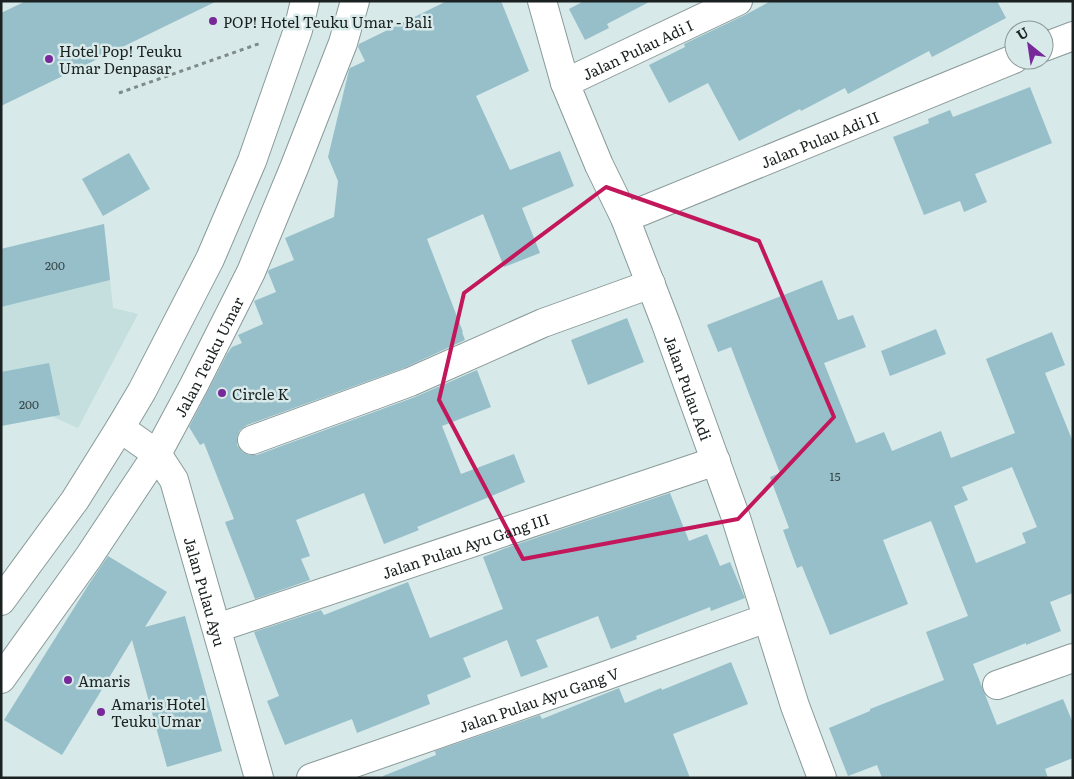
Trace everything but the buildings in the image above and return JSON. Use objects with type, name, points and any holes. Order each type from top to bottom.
[{"type":"street","points":[[1,601],[75,500],[120,428],[142,390],[210,259],[252,161],[298,30],[305,1]]},
{"type":"street","name":"Jalan Teuku Umar","points":[[1,679],[88,558],[157,454],[194,385],[251,272],[343,42],[355,1]]},
{"type":"street","name":"Jalan Pulau Adi","points":[[542,1],[565,83],[599,165],[625,218],[716,461],[736,518],[795,706],[822,778]]},
{"type":"street","name":"Jalan Pulau Adi I","points":[[565,83],[738,1]]},
{"type":"street","points":[[1054,44],[1073,36]]},
{"type":"street","name":"Jalan Pulau Adi II","points":[[625,218],[1004,63]]},
{"type":"street","points":[[252,440],[410,382],[543,323],[651,284]]},
{"type":"street","name":"Jalan Pulau Ayu","points":[[120,428],[157,454],[174,480],[259,778]]},
{"type":"street","name":"Jalan Pulau Ayu Gang III","points":[[217,628],[716,461]]},
{"type":"street","name":"Jalan Pulau Ayu Gang V","points":[[311,778],[767,618]]},
{"type":"street","points":[[997,685],[1073,658]]},
{"type":"path","points":[[119,92],[298,30]]},
{"type":"highlighted area","points":[[606,187],[759,241],[834,417],[738,519],[523,559],[439,400],[464,293]]},
{"type":"shaded area","points":[[104,224],[113,308],[138,314],[78,428],[51,416],[1,426],[1,249]]},
{"type":"place","name":"POP! Hotel Teuku Umar - Bali","points":[[213,21]]},
{"type":"place","name":"Hotel Pop! Teuku Umar Denpasar","points":[[49,59]]},
{"type":"place","name":"Circle K","points":[[222,393]]},
{"type":"place","name":"Amaris","points":[[68,680]]},
{"type":"place","name":"Amaris Hotel Teuku Umar","points":[[101,712]]}]
